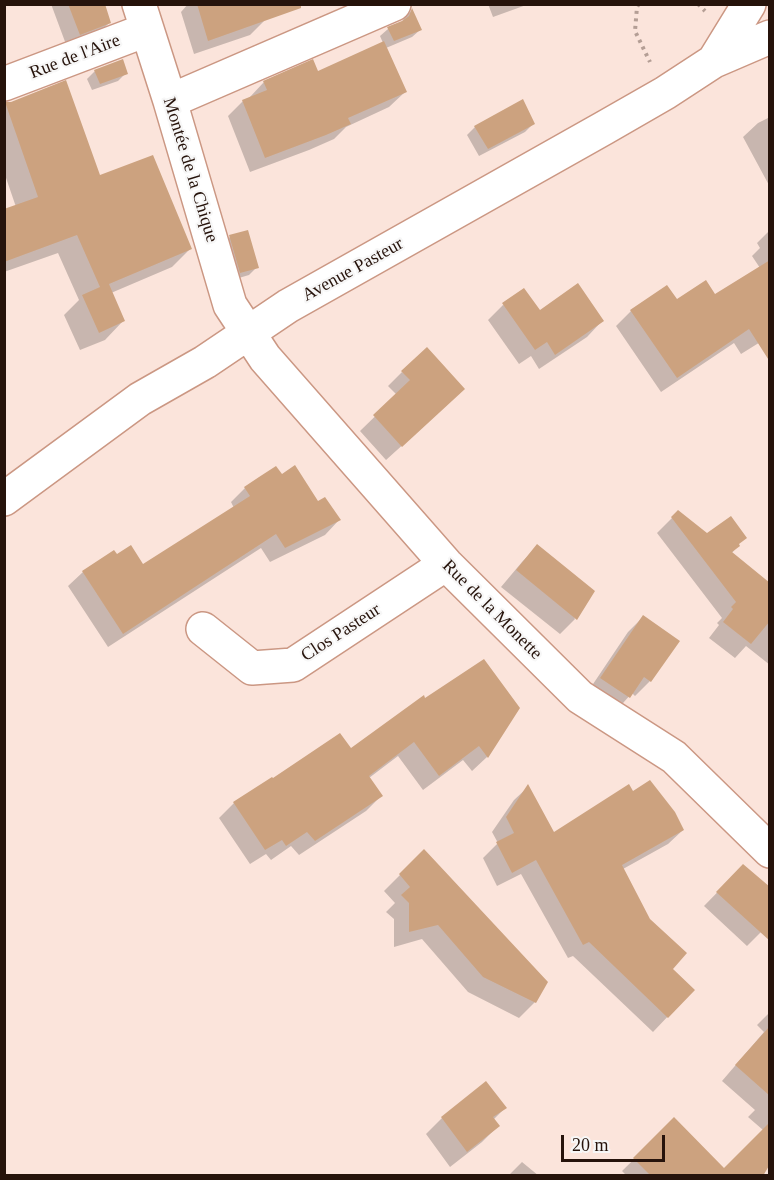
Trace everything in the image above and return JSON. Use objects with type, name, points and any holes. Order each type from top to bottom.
[{"type":"street","points":[[170,101],[394,4]]},
{"type":"street","name":"Avenue Pasteur","points":[[714,61],[748,4]]},
{"type":"street","points":[[760,4],[770,16]]},
{"type":"street","name":"Montée de la Chique","points":[[143,17],[230,305],[248,333]]},
{"type":"street","name":"Rue de l'Aire","points":[[4,84],[143,17]]},
{"type":"street","name":"Avenue Pasteur","points":[[4,499],[140,399],[205,362],[288,306],[665,93],[714,61],[770,37]]},
{"type":"street","name":"Rue de la Monette","points":[[248,333],[266,358],[446,564],[580,697],[674,757],[770,851]]},
{"type":"street","name":"Clos Pasteur","points":[[203,628],[252,668],[293,665],[446,564]]},
{"type":"path","points":[[639,4],[635,31],[665,93]]},
{"type":"building","points":[[68,4],[105,4],[111,23],[80,35]]},
{"type":"building","points":[[197,4],[301,4],[301,8],[208,41]]},
{"type":"building","points":[[412,8],[422,30],[394,41],[387,27],[409,16]]},
{"type":"building","points":[[384,41],[407,92],[348,118],[351,124],[265,158],[242,100],[267,90],[263,81],[313,59],[318,71]]},
{"type":"building","points":[[123,59],[128,74],[100,84],[94,70]]},
{"type":"building","points":[[66,80],[100,175],[153,155],[192,249],[109,284],[125,321],[99,333],[82,295],[100,287],[77,235],[4,262],[4,209],[38,197],[5,102],[11,102]]},
{"type":"building","points":[[523,99],[535,124],[488,149],[474,126]]},
{"type":"building","points":[[248,230],[259,268],[240,273],[229,235]]},
{"type":"building","points":[[770,260],[770,362],[749,329],[677,378],[630,310],[667,285],[677,299],[706,280],[715,294]]},
{"type":"building","points":[[578,283],[604,321],[555,355],[547,342],[535,350],[502,303],[524,288],[540,310]]},
{"type":"building","points":[[427,347],[465,389],[402,447],[373,415],[410,380],[401,371]]},
{"type":"building","points":[[295,465],[318,501],[325,497],[341,520],[285,548],[276,534],[123,634],[82,571],[114,550],[117,554],[131,545],[143,564],[250,496],[244,487],[259,477],[276,466],[282,474]]},
{"type":"building","points":[[678,510],[707,533],[731,516],[747,538],[732,552],[770,583],[770,621],[751,644],[723,622],[736,602],[671,517]]},
{"type":"building","points":[[537,544],[595,591],[577,620],[516,570]]},
{"type":"building","points":[[643,615],[680,641],[651,682],[644,677],[630,698],[600,678]]},
{"type":"building","points":[[484,659],[520,708],[488,758],[479,746],[439,776],[414,742],[369,776],[383,796],[315,841],[307,832],[286,846],[282,840],[265,850],[233,802],[340,733],[351,748],[424,695],[425,698]]},
{"type":"building","points":[[650,780],[675,812],[684,830],[622,865],[650,919],[687,953],[673,969],[695,990],[668,1018],[589,942],[583,945],[536,860],[512,873],[496,842],[514,833],[506,817],[528,784],[554,832],[629,784],[633,791]]},
{"type":"building","points":[[424,849],[548,982],[536,1003],[483,977],[438,925],[409,932],[409,903],[401,895],[410,887],[399,874]]},
{"type":"building","points":[[743,864],[770,887],[770,941],[716,892]]},
{"type":"building","points":[[770,1026],[770,1096],[735,1065]]},
{"type":"building","points":[[486,1081],[507,1108],[493,1117],[500,1126],[467,1152],[441,1117]]},
{"type":"building","points":[[674,1117],[724,1168],[770,1122],[770,1164],[763,1176],[651,1176],[633,1158]]}]
